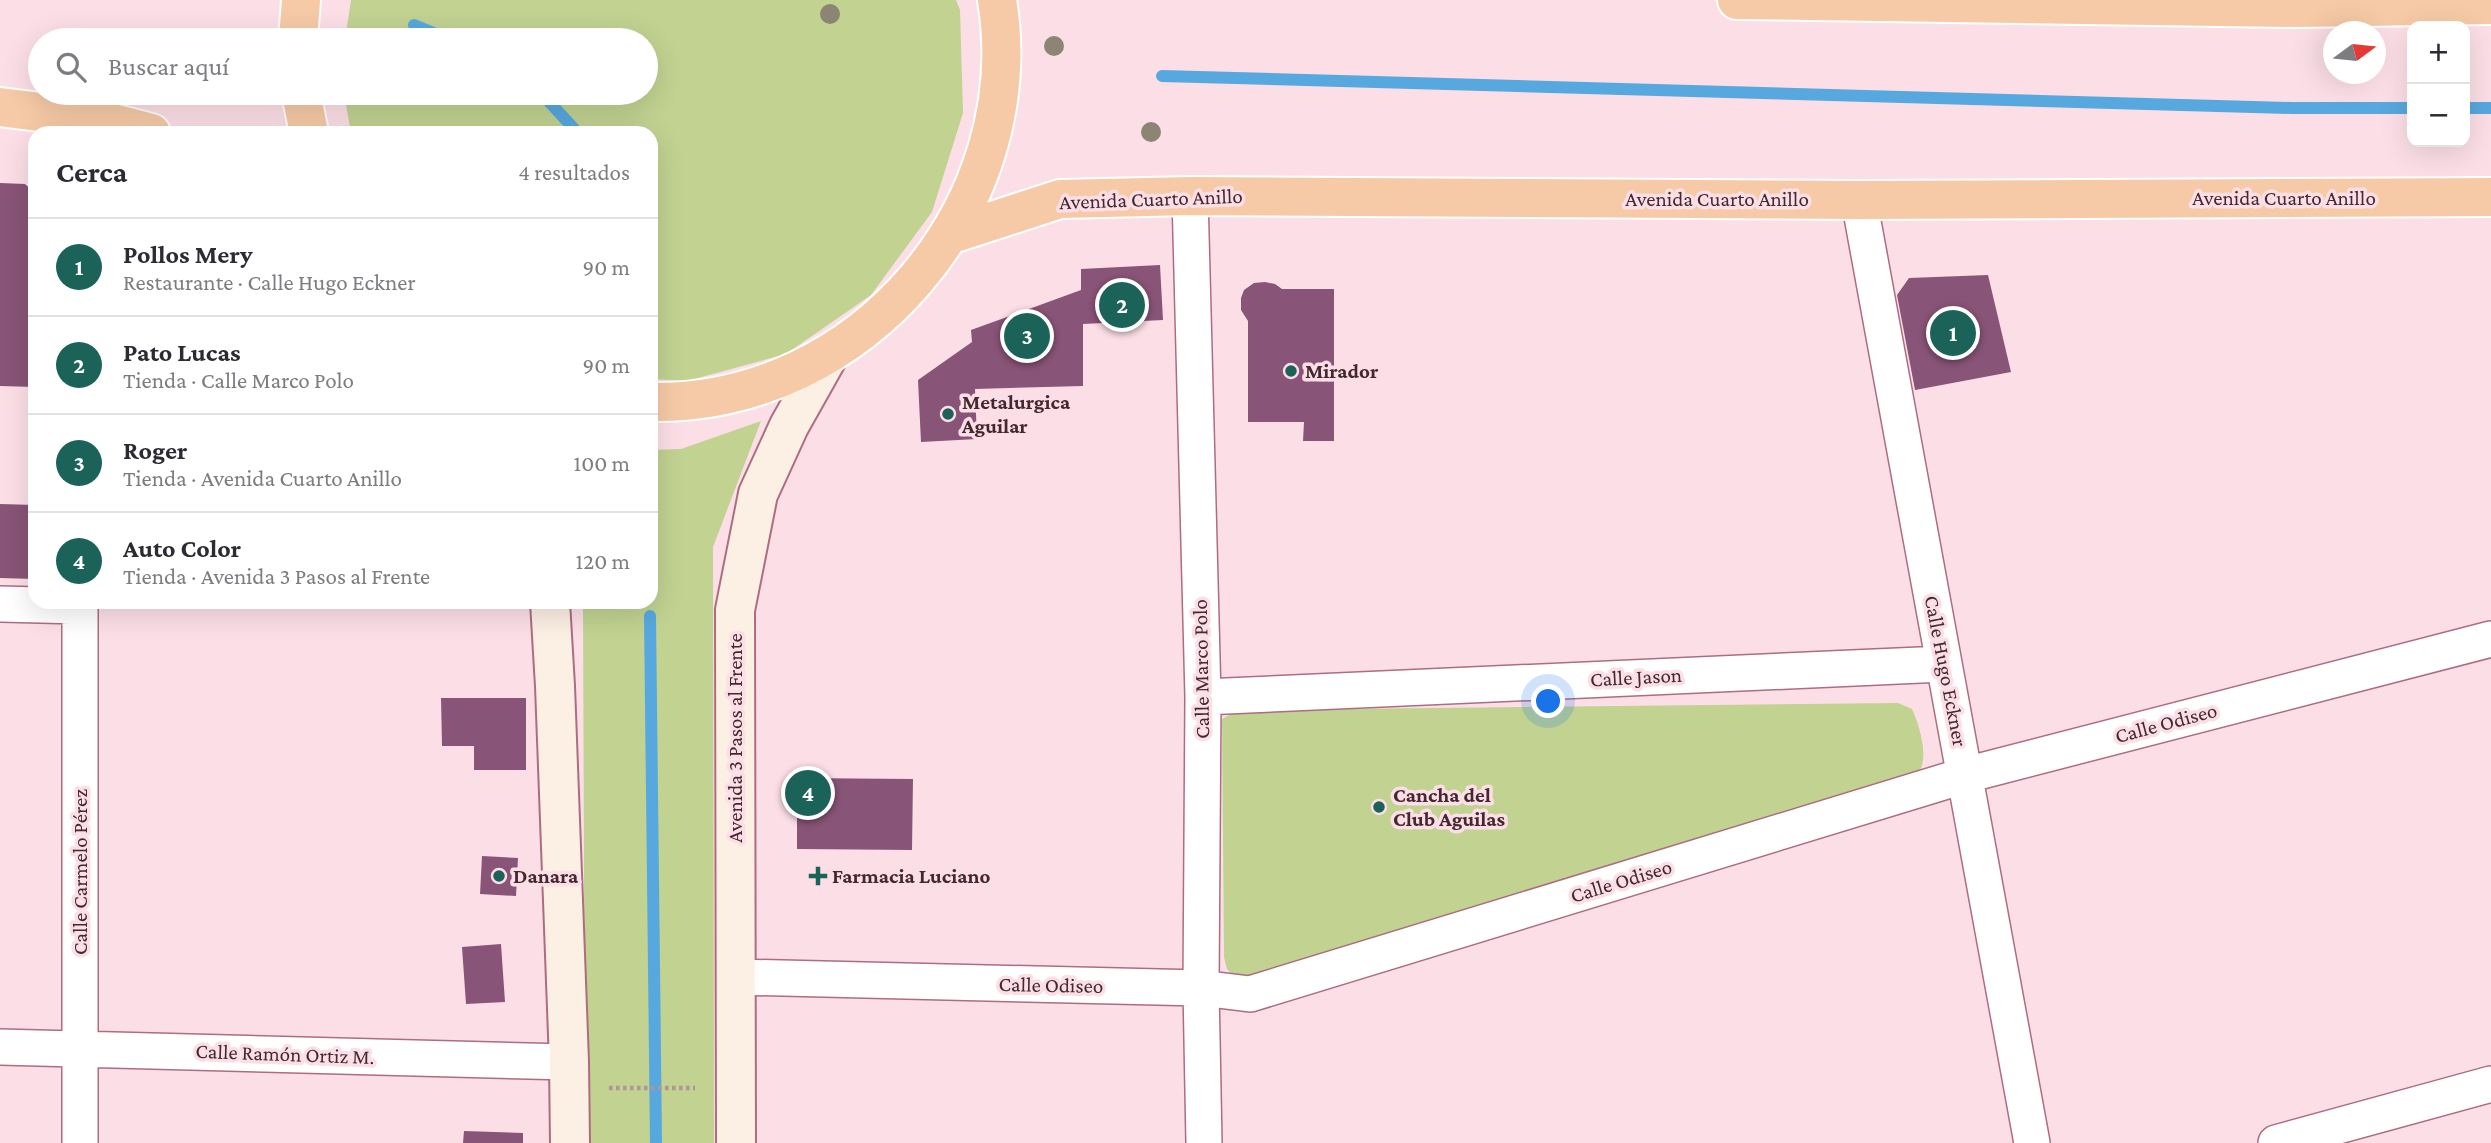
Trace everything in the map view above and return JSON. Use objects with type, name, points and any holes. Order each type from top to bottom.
[{"type":"highway","points":[[299,28],[301,0]]},
{"type":"highway","points":[[658,402],[697,400],[766,383],[830,354],[876,321],[897,302],[934,258],[949,235],[979,176],[1000,79],[1001,45],[997,0]]},
{"type":"highway","points":[[1759,1],[2491,5]]},
{"type":"highway","points":[[303,105],[308,126]]},
{"type":"highway","points":[[0,107],[97,126]]},
{"type":"highway","name":"Avenida Cuarto Anillo","points":[[949,235],[1060,198],[1190,196],[1859,200],[2491,197]]},
{"type":"main road","name":"Avenida 3 Pasos al Frente","points":[[736,1143],[735,610],[758,494],[789,426],[830,354]]},
{"type":"main road","points":[[550,609],[570,1143]]},
{"type":"street","name":"Calle Marco Polo","points":[[1190,196],[1203,697],[1201,988],[1204,1143]]},
{"type":"street","name":"Calle Hugo Eckner","points":[[1859,200],[2032,1143]]},
{"type":"street","points":[[0,604],[28,604]]},
{"type":"street","name":"Calle Carmelo Pérez","points":[[80,609],[80,1143]]},
{"type":"street","name":"Calle Odiseo","points":[[736,977],[1201,988],[1250,994],[1966,775],[2491,639]]},
{"type":"street","name":"Calle Jason","points":[[1203,697],[1943,664]]},
{"type":"street","name":"Calle Ramón Ortiz M.","points":[[0,1047],[569,1062]]},
{"type":"street","points":[[2276,1143],[2491,1084]]},
{"type":"path","points":[[615,1088],[694,1088]]},
{"type":"green space","points":[[351,0],[956,0],[960,10],[963,113],[932,212],[871,295],[786,354],[687,381],[658,379],[658,126],[350,126],[346,105],[658,105],[658,28],[347,28]]},
{"type":"green space","points":[[761,421],[713,547],[714,1143],[585,1143],[583,609],[658,609],[658,450],[681,449]]},
{"type":"green space","points":[[1898,703],[1912,709],[1920,732],[1923,759],[1918,773],[1257,979],[1235,977],[1227,969],[1224,957],[1222,719],[1238,710]]},
{"type":"building","points":[[0,183],[25,184],[28,187],[28,387],[0,386]]},
{"type":"building","points":[[1160,265],[1163,320],[1083,324],[1083,386],[975,389],[977,439],[921,442],[918,380],[972,342],[971,330],[1081,290],[1081,269]]},
{"type":"building","points":[[1988,275],[2011,372],[1915,390],[1897,295],[1909,278]]},
{"type":"building","name":"Mirador","points":[[1265,282],[1282,289],[1334,289],[1334,441],[1303,441],[1304,422],[1248,422],[1248,321],[1241,310],[1241,298],[1244,290],[1254,283]]},
{"type":"building","points":[[0,504],[28,505],[28,579],[0,578]]},
{"type":"building","points":[[441,698],[526,698],[526,770],[474,770],[474,746],[442,746]]},
{"type":"building","points":[[797,778],[913,779],[912,850],[797,849]]},
{"type":"building","name":"Danara","points":[[482,856],[518,858],[516,896],[480,894]]},
{"type":"building","points":[[501,944],[505,1002],[466,1004],[462,947]]},
{"type":"building","points":[[464,1131],[523,1133],[523,1143],[463,1143]]},
{"type":"waterway","points":[[414,25],[421,28]]},
{"type":"waterway","points":[[1162,76],[2292,108],[2407,108]]},
{"type":"waterway","points":[[552,105],[572,126]]},
{"type":"waterway","points":[[2470,108],[2491,108]]},
{"type":"waterway","points":[[650,616],[656,1143]]},
{"type":"place","name":"Pato Lucas","points":[[1122,305]]},
{"type":"place","name":"Pollos Mery","points":[[1953,333]]},
{"type":"place","name":"Roger","points":[[1027,336]]},
{"type":"place","name":"Mirador","points":[[1291,371]]},
{"type":"place","name":"Metalurgica Aguilar","points":[[948,414]]},
{"type":"place","name":"Auto Color","points":[[808,793]]},
{"type":"place","name":"Cancha del Club Aguilas","points":[[1379,807]]},
{"type":"place","name":"Danara","points":[[499,876]]},
{"type":"place","name":"Farmacia Luciano","points":[[818,876]]}]
